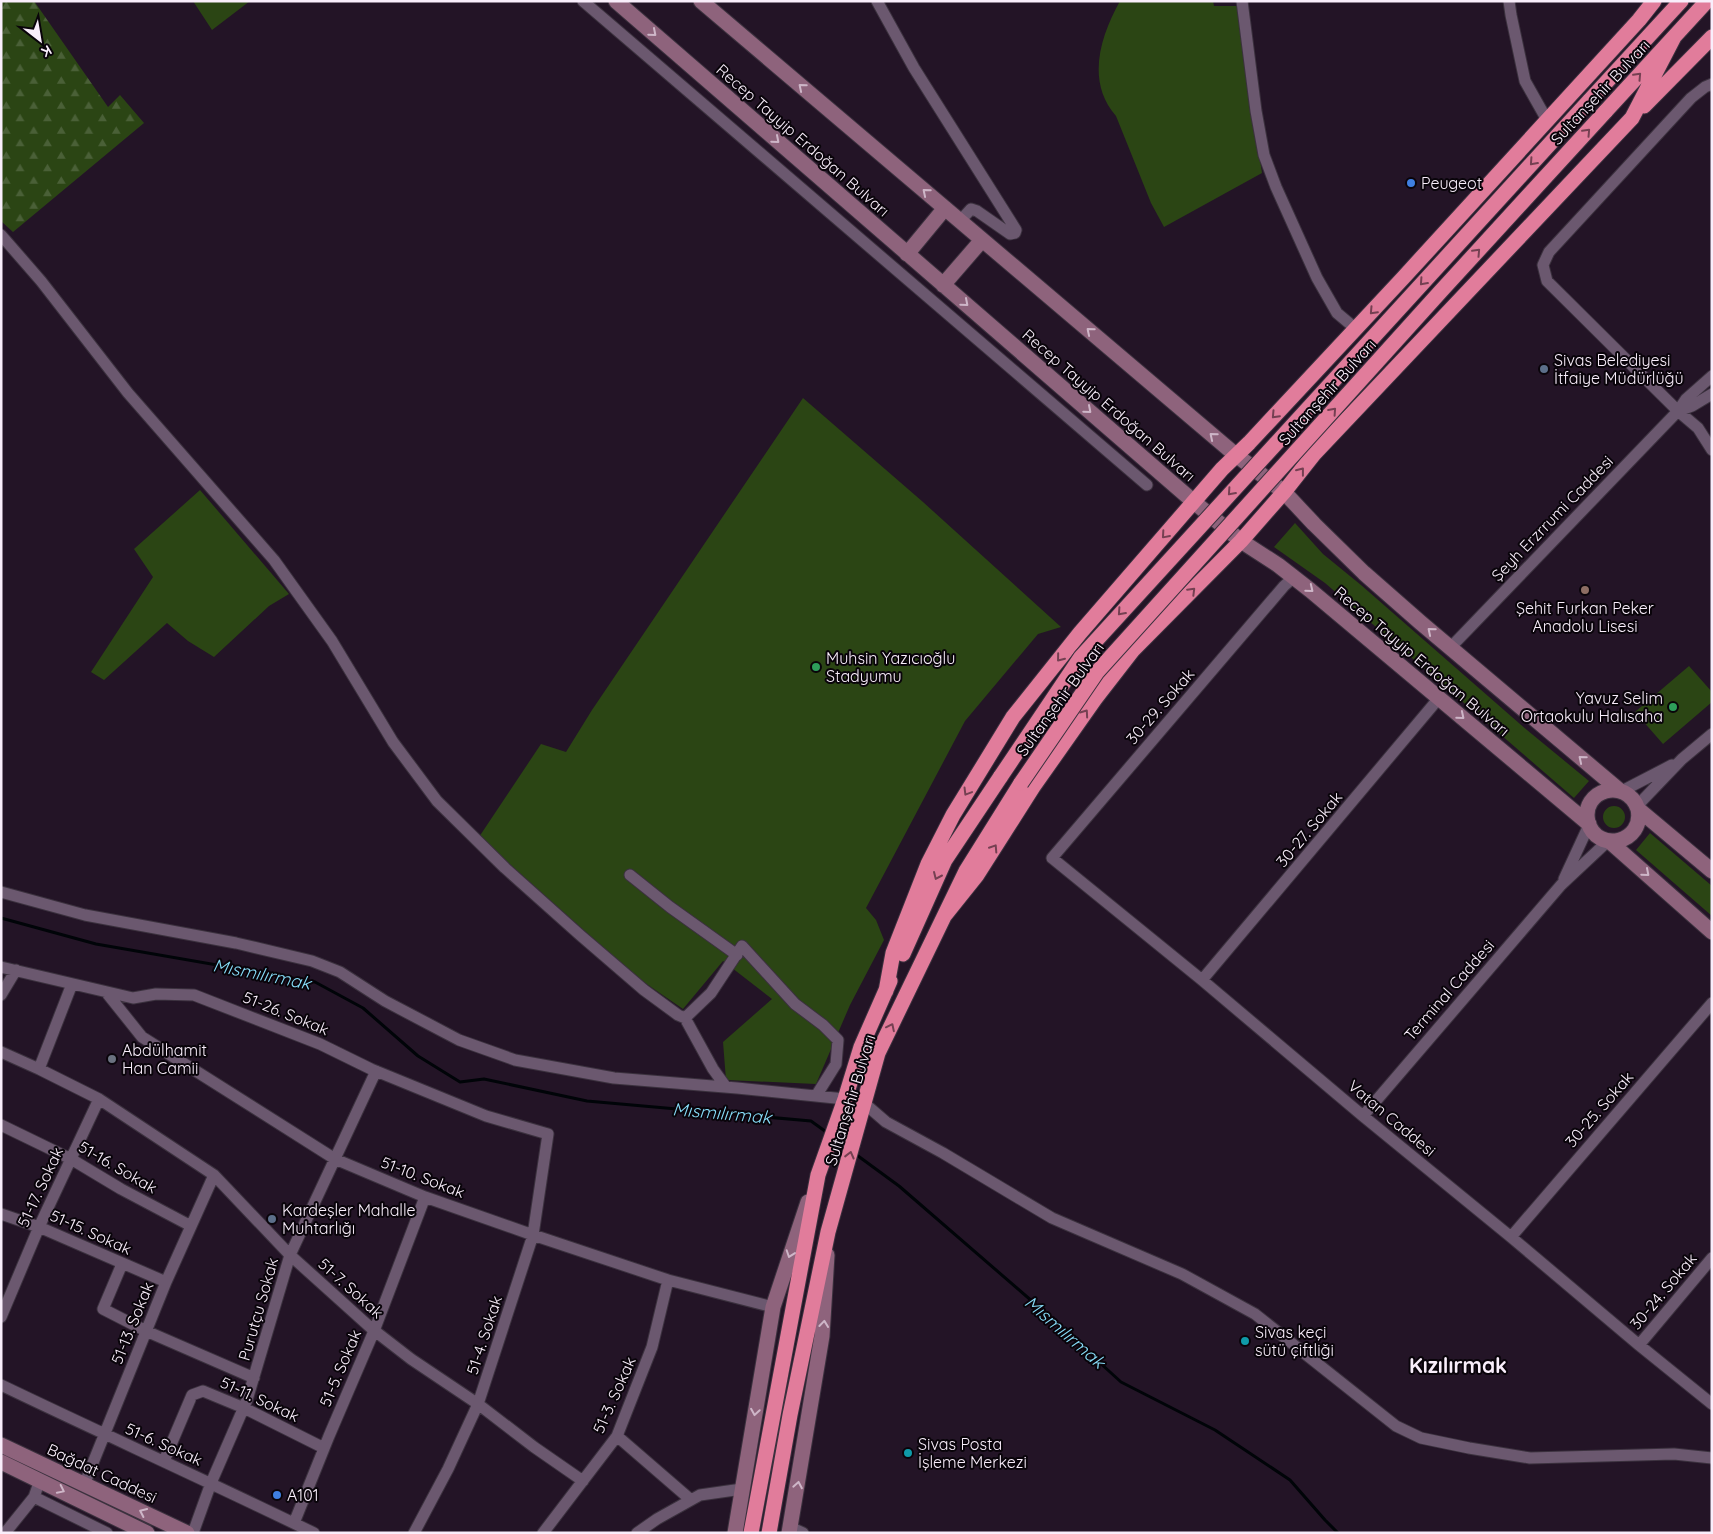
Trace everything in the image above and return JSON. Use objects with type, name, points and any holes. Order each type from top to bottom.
[{"type":"highway","points":[[1639,20],[1654,1]]},
{"type":"highway","points":[[886,990],[893,953],[928,864],[953,815],[1013,717],[1080,633],[1222,469],[1356,328],[1639,20],[1659,1]]},
{"type":"highway","name":"Sultanşehir Bulvarı","points":[[751,1533],[818,1175],[861,1047],[945,860],[1080,656],[1681,1]]},
{"type":"highway","name":"Sultanşehir Bulvarı","points":[[768,1533],[828,1232],[878,1054],[966,871],[1020,783],[1097,672],[1707,1]]},
{"type":"highway","points":[[1632,118],[1674,37]]},
{"type":"highway","points":[[945,915],[977,874],[1033,787],[1133,650],[1241,541],[1314,454],[1632,118],[1712,38]]},
{"type":"street","points":[[583,1],[1147,486]]},
{"type":"street","name":"Recep Tayyip Erdoğan Bulvarı","points":[[616,1],[1194,502],[1241,541],[1294,577],[1589,825]]},
{"type":"street","name":"Recep Tayyip Erdoğan Bulvarı","points":[[701,1],[982,240],[1284,492],[1364,573],[1620,791]]},
{"type":"street","points":[[877,1],[914,68],[1016,230],[1015,233],[1010,234],[972,209],[960,221]]},
{"type":"street","points":[[1242,1],[1256,111],[1264,154],[1276,187],[1317,278],[1338,313],[1356,328]]},
{"type":"street","points":[[1509,1],[1525,80],[1547,120]]},
{"type":"street","points":[[1712,84],[1705,86],[1691,98],[1550,252],[1543,265],[1547,282],[1698,428],[1712,450]]},
{"type":"street","points":[[907,254],[945,208]]},
{"type":"street","points":[[1,235],[41,281],[128,393],[274,560],[332,641],[393,742],[437,801],[504,868],[580,935],[644,990],[685,1018],[726,1087]]},
{"type":"street","points":[[943,285],[982,240]]},
{"type":"street","points":[[910,281],[924,268]]},
{"type":"street","name":"Şeyh Erzrrumi Caddesi","points":[[1450,648],[1678,410],[1686,399],[1712,376]]},
{"type":"street","name":"Şeyh Erzrrumi Caddesi","points":[[1678,410],[1692,406],[1712,394]]},
{"type":"street","name":"30-29. Sokak","points":[[1052,858],[1284,586],[1294,577]]},
{"type":"street","name":"30-27. Sokak","points":[[1202,980],[1439,698]]},
{"type":"street","points":[[1609,841],[1623,839],[1633,832],[1639,821],[1638,807],[1682,759],[1712,734]]},
{"type":"street","points":[[1620,791],[1682,759]]},
{"type":"street","points":[[1712,871],[1638,807],[1630,796],[1620,791],[1606,790],[1594,799],[1588,810],[1589,825],[1597,835],[1609,841],[1712,932]]},
{"type":"street","name":"Terminal Caddesi","points":[[1561,885],[1589,825]]},
{"type":"street","name":"Terminal Caddesi","points":[[1363,1116],[1561,885],[1609,841]]},
{"type":"street","name":"Vatan Caddesi","points":[[1052,858],[1202,980],[1363,1116],[1712,1404]]},
{"type":"street","points":[[630,875],[670,907],[737,954]]},
{"type":"street","points":[[1,892],[85,915],[236,943],[312,961],[340,972],[385,1001],[459,1040],[515,1060],[614,1078],[845,1099]]},
{"type":"street","points":[[685,1018],[711,993],[742,946],[795,1004],[838,1040],[836,1064],[816,1096]]},
{"type":"street","name":"51-26. Sokak","points":[[1,966],[133,998],[156,994],[194,994],[320,1044],[376,1071],[486,1116],[548,1134]]},
{"type":"street","points":[[1,995],[16,970]]},
{"type":"street","points":[[39,1069],[72,984]]},
{"type":"street","name":"51-10. Sokak","points":[[106,992],[142,1037],[335,1159],[425,1197],[533,1236],[668,1280],[774,1307]]},
{"type":"street","name":"30-25. Sokak","points":[[1511,1237],[1712,1003]]},
{"type":"street","name":"51-7. Sokak","points":[[1,1052],[99,1099],[214,1175],[290,1255],[374,1331],[411,1359],[478,1404],[534,1448],[583,1481]]},
{"type":"street","name":"Purutçu Sokak","points":[[194,1533],[211,1483],[244,1408],[290,1255],[376,1071]]},
{"type":"street","name":"51-17. Sokak","points":[[1,1317],[39,1227],[99,1099]]},
{"type":"street","points":[[864,1103],[886,1122],[943,1153],[1052,1218],[1182,1274],[1255,1314],[1396,1426],[1421,1438],[1530,1458],[1674,1454],[1712,1458]]},
{"type":"street","name":"51-16. Sokak","points":[[2,1128],[71,1159],[121,1189],[191,1226]]},
{"type":"street","name":"51-4. Sokak","points":[[414,1533],[448,1469],[478,1404],[533,1236],[548,1134]]},
{"type":"street","name":"51-13. Sokak","points":[[84,1484],[166,1282],[214,1175]]},
{"type":"street","points":[[734,1531],[774,1307],[818,1175]]},
{"type":"street","name":"51-5. Sokak","points":[[294,1523],[374,1331],[425,1197]]},
{"type":"street","name":"51-15. Sokak","points":[[1,1214],[39,1227],[166,1282]]},
{"type":"street","points":[[794,1531],[822,1336],[828,1232]]},
{"type":"street","name":"30-24. Sokak","points":[[1639,1345],[1712,1258]]},
{"type":"street","points":[[122,1264],[103,1309],[146,1332],[254,1378]]},
{"type":"street","name":"51-3. Sokak","points":[[542,1533],[617,1436],[652,1347],[668,1280]]},
{"type":"street","name":"51-6. Sokak","points":[[1,1386],[314,1533]]},
{"type":"street","name":"51-11. Sokak","points":[[164,1461],[192,1395],[203,1391],[244,1408],[324,1448]]},
{"type":"street","points":[[617,1436],[691,1500]]},
{"type":"street","name":"Bağdat Caddesi","points":[[1,1445],[187,1533]]},
{"type":"street","name":"Bağdat Caddesi","points":[[1,1462],[147,1533]]},
{"type":"street","points":[[5,1533],[34,1497],[40,1480]]},
{"type":"street","points":[[638,1533],[700,1495],[742,1489]]},
{"type":"street","points":[[34,1497],[107,1533]]},
{"type":"green space","points":[[1,1],[34,1],[108,107],[120,95],[144,123],[13,232],[1,221]]},
{"type":"green space","points":[[193,1],[250,1],[212,30]]},
{"type":"green space","points":[[1120,1],[1213,1],[1214,6],[1237,6],[1262,173],[1164,227],[1151,203],[1116,116],[1107,103],[1101,89],[1099,59],[1102,44]]},
{"type":"green space","name":"Muhsin Yazıcıoğlu Stadyumu","points":[[803,398],[923,502],[1061,627],[1038,634],[965,721],[866,908],[876,920],[884,940],[850,1005],[816,1084],[726,1080],[723,1042],[772,999],[723,961],[683,1009],[635,976],[479,837],[541,744],[566,752],[592,710]]},
{"type":"green space","points":[[200,490],[289,594],[269,606],[214,657],[188,641],[167,623],[104,680],[91,672],[153,577],[134,549]]},
{"type":"green space","points":[[1295,523],[1323,554],[1589,781],[1574,798],[1325,583],[1274,547]]},
{"type":"green space","name":"Yavuz Selim Ortaokulu Halısaha","points":[[1689,666],[1712,692],[1712,702],[1663,744],[1635,712]]},
{"type":"green space","points":[[1614,806],[1622,809],[1625,817],[1622,825],[1614,828],[1606,825],[1603,817],[1606,809]]},
{"type":"green space","points":[[1650,833],[1712,886],[1712,916],[1636,850]]},
{"type":"waterway","name":"Mısmılırmak","points":[[1,918],[96,944],[315,982],[363,1008],[418,1056],[460,1082],[484,1079],[587,1101],[811,1121],[829,1134]]},
{"type":"waterway","name":"Mısmılırmak","points":[[836,1139],[847,1148]]},
{"type":"waterway","name":"Mısmılırmak","points":[[854,1153],[899,1186],[1033,1302],[1121,1382],[1215,1430],[1290,1480],[1338,1533]]},
{"type":"place","name":"Peugeot","points":[[1411,183]]},
{"type":"place","name":"Sivas Belediyesi İtfaiye Müdürlüğü","points":[[1544,369]]},
{"type":"place","name":"Şehit Furkan Peker Anadolu Lisesi","points":[[1585,590]]},
{"type":"place","name":"Muhsin Yazıcıoğlu Stadyumu","points":[[816,667]]},
{"type":"place","name":"Yavuz Selim Ortaokulu Halısaha","points":[[1673,707]]},
{"type":"place","name":"Abdülhamit Han Camii","points":[[112,1059]]},
{"type":"place","name":"Kardeşler Mahalle Muhtarlığı","points":[[272,1219]]},
{"type":"place","name":"Sivas keçi sütü çiftliği","points":[[1245,1341]]},
{"type":"place","name":"Sivas Posta İşleme Merkezi","points":[[908,1453]]},
{"type":"place","name":"A101","points":[[277,1495]]},
{"type":"district","name":"Kızılırmak","points":[[1458,1365]]}]
